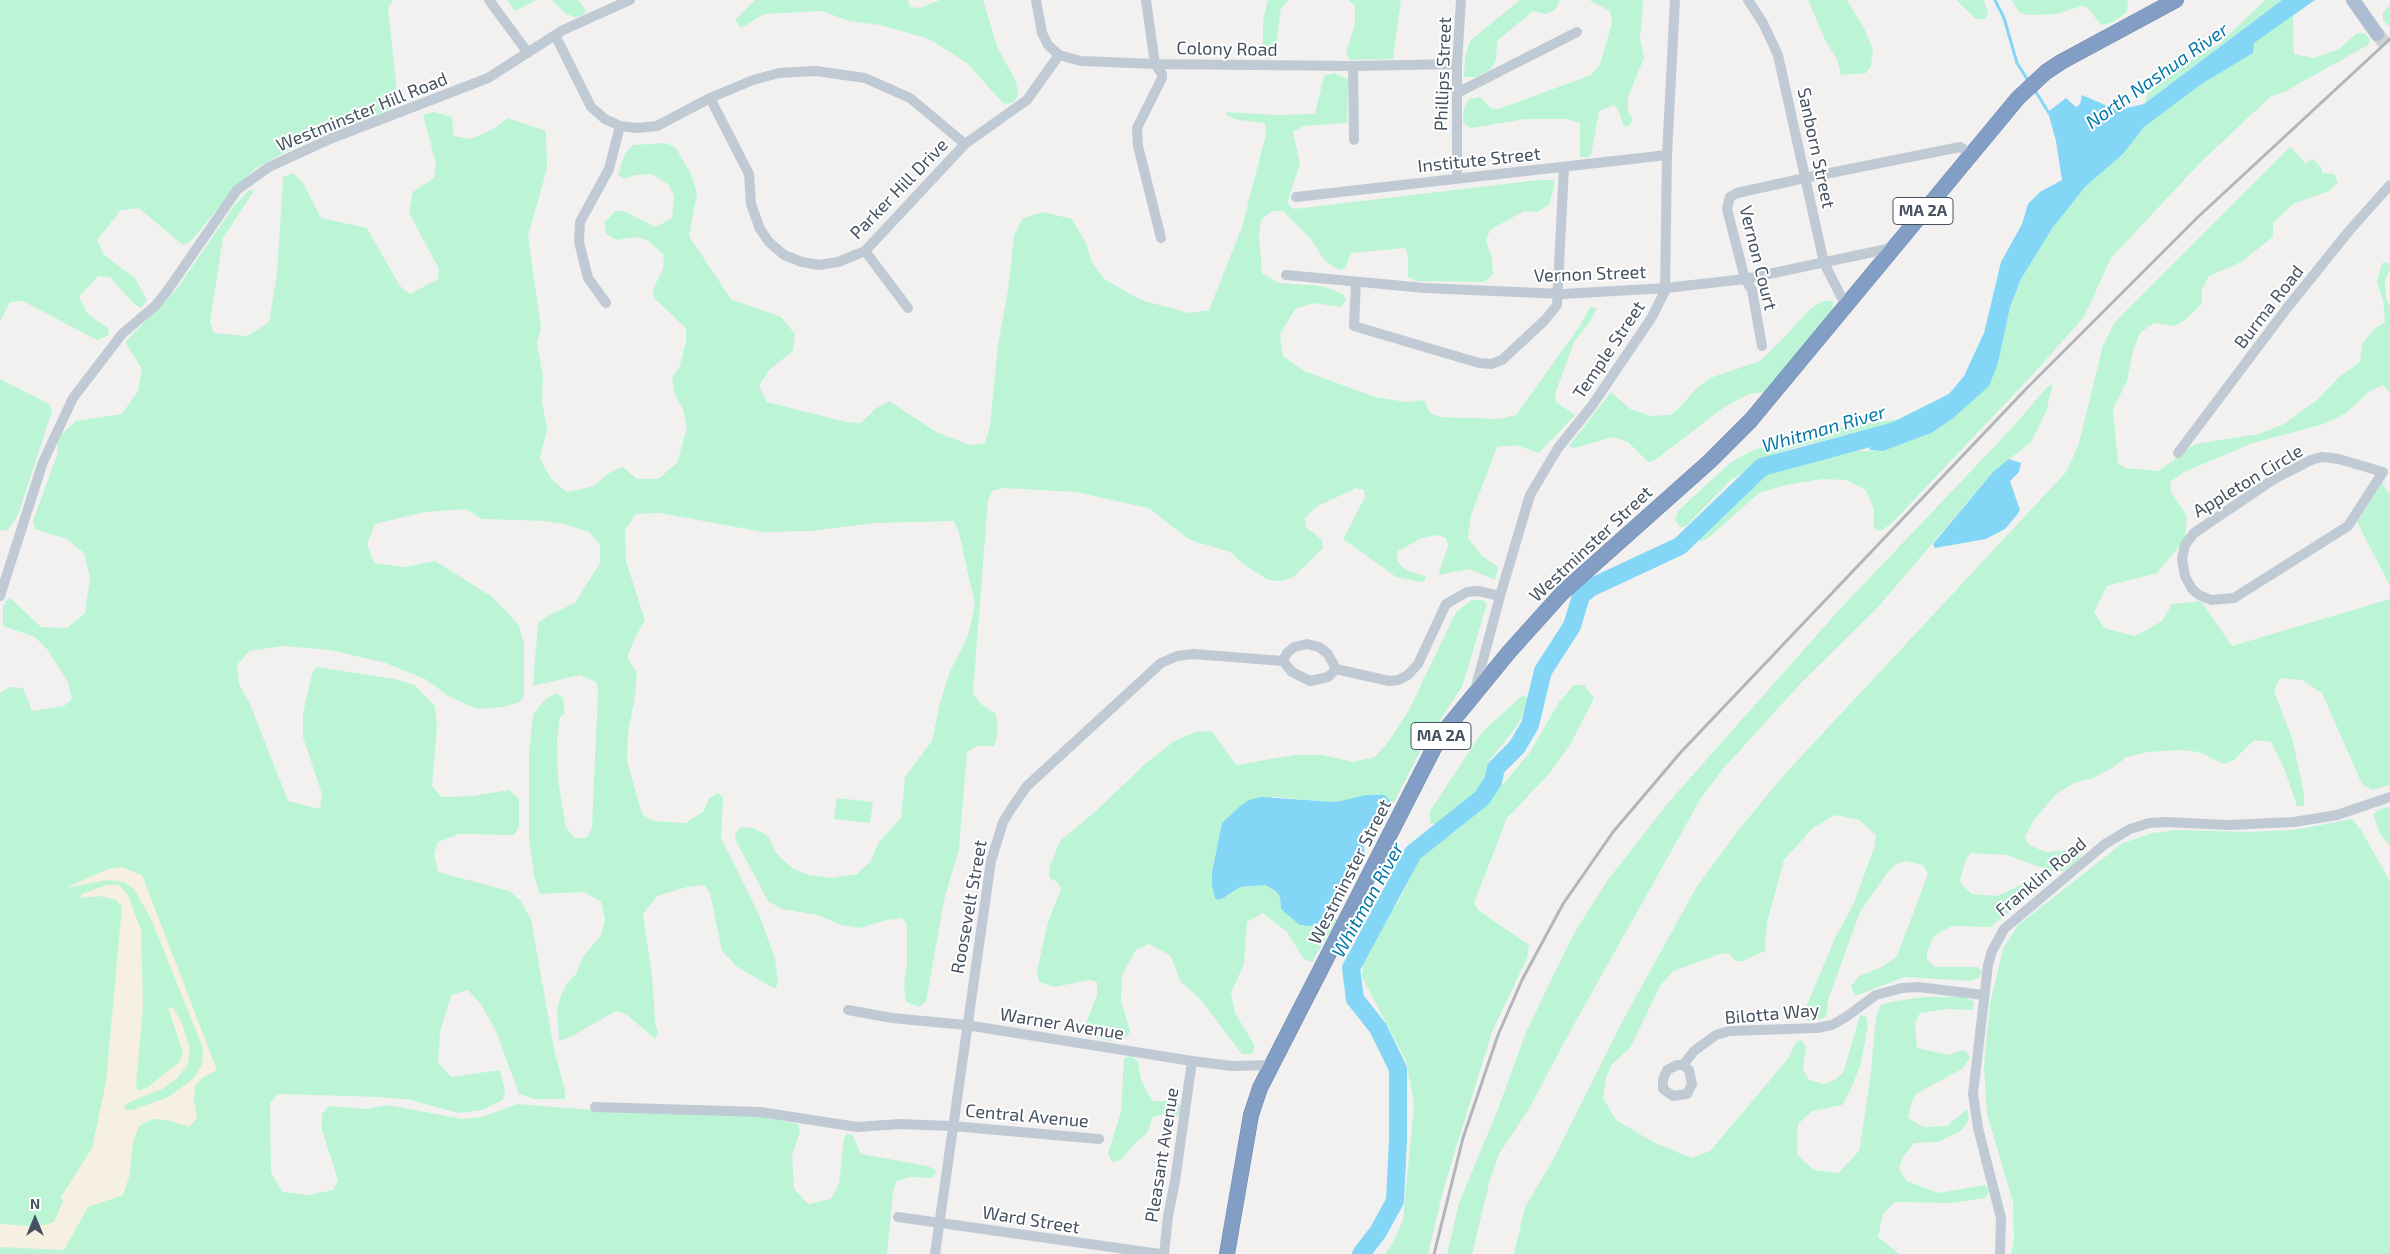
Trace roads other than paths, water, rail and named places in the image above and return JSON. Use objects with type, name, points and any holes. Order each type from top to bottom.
[{"type":"highway","name":"Westminster Street","points":[[1227,1254],[1251,1115],[1271,1065],[1436,744],[1473,695],[1563,592],[1734,439],[2018,98],[2046,72],[2076,53],[2176,0]]},
{"type":"main road","points":[[2353,0],[2377,34]]},
{"type":"street","points":[[489,0],[528,53]]},
{"type":"street","name":"Westminster Hill Road","points":[[0,596],[43,462],[73,398],[122,334],[155,306],[168,291],[237,190],[270,167],[288,158],[407,108],[458,91],[488,78],[555,35],[630,0]]},
{"type":"street","points":[[1036,0],[1042,33],[1048,46],[1060,55]]},
{"type":"street","points":[[1146,0],[1155,64],[1162,74],[1162,78],[1137,128],[1138,146],[1161,238]]},
{"type":"street","name":"Phillips Street","points":[[1458,179],[1457,64],[1461,0]]},
{"type":"street","name":"Temple Street","points":[[1473,695],[1530,495],[1558,448],[1591,407],[1652,318],[1666,288],[1667,155],[1675,0]]},
{"type":"street","name":"Sanborn Street","points":[[1748,0],[1763,23],[1778,55],[1824,263],[1846,306]]},
{"type":"street","points":[[1457,94],[1577,32]]},
{"type":"street","points":[[555,35],[591,108],[605,119],[620,126],[637,128],[657,126],[710,98],[753,80],[779,73],[816,71],[842,73],[865,78],[910,98],[965,144]]},
{"type":"street","name":"Colony Road","points":[[1060,55],[1081,61],[1155,64],[1353,66],[1457,64]]},
{"type":"street","name":"Parker Hill Drive","points":[[710,98],[748,174],[751,204],[755,217],[769,242],[784,255],[802,262],[819,265],[838,262],[865,251],[965,144],[1027,100],[1060,55]]},
{"type":"street","points":[[1353,66],[1354,140]]},
{"type":"street","points":[[606,304],[588,278],[579,242],[580,222],[609,169],[620,126]]},
{"type":"street","points":[[1805,178],[1960,147],[1971,154]]},
{"type":"street","name":"Institute Street","points":[[1296,197],[1667,155]]},
{"type":"street","points":[[1356,282],[1354,326],[1478,363],[1491,364],[1506,357],[1556,307],[1559,294],[1564,167]]},
{"type":"street","name":"Vernon Court","points":[[1762,346],[1752,290],[1745,279],[1727,211],[1728,199],[1738,193],[1805,178]]},
{"type":"street","name":"Burma Road","points":[[2178,453],[2287,308],[2349,231],[2390,185]]},
{"type":"street","name":"Vernon Street","points":[[1286,275],[1425,288],[1559,294],[1666,288],[1745,279],[1892,248]]},
{"type":"street","points":[[865,251],[908,308]]},
{"type":"street","name":"Appleton Circle","points":[[2322,457],[2339,458],[2387,471],[2348,526],[2242,595],[2226,600],[2211,600],[2199,595],[2188,583],[2183,567],[2183,555],[2188,541],[2194,533],[2280,476],[2311,460],[2322,457]]},
{"type":"street","points":[[1336,670],[1389,681],[1403,678],[1418,664],[1446,604],[1466,592],[1478,591],[1500,596]]},
{"type":"street","points":[[1307,644],[1319,647],[1328,654],[1336,670],[1328,677],[1310,681],[1292,672],[1283,660],[1294,647],[1307,644]]},
{"type":"street","name":"Roosevelt Street","points":[[935,1254],[966,1025],[991,861],[1003,822],[1027,786],[1161,662],[1177,656],[1193,654],[1283,660]]},
{"type":"street","name":"Franklin Road","points":[[2000,1254],[2001,1218],[1973,1100],[1984,995],[1991,954],[2004,929],[2105,844],[2130,829],[2149,823],[2166,822],[2228,825],[2294,822],[2337,815],[2390,797]]},
{"type":"street","name":"Bilotta Way","points":[[1684,1065],[1694,1051],[1716,1035],[1737,1030],[1799,1030],[1832,1025],[1871,998],[1889,990],[1918,987],[1984,995]]},
{"type":"street","name":"Warner Avenue","points":[[848,1010],[892,1018],[966,1025],[1192,1061],[1232,1066],[1271,1065]]},
{"type":"street","name":"Pleasant Avenue","points":[[1164,1254],[1192,1061]]},
{"type":"street","name":"Central Avenue","points":[[595,1106],[760,1112],[862,1127],[900,1124],[952,1126],[1099,1139]]},
{"type":"street","name":"Ward Street","points":[[898,1217],[1112,1251],[1160,1254]]},
{"type":"water","points":[[2282,0],[2315,0],[2254,43],[2253,53],[2203,83],[2144,127],[2123,154],[2085,187],[2053,227],[2021,279],[2010,307],[1998,363],[1989,386],[1952,419],[1931,433],[1883,451],[1869,450],[1881,428],[1949,394],[1964,376],[1984,333],[2001,262],[2022,224],[2028,204],[2040,192],[2062,180],[2056,141],[2048,112],[2066,98],[2076,107],[2080,104],[2082,95],[2117,110],[2144,104]]},
{"type":"water","points":[[2009,459],[2021,463],[2019,472],[2010,481],[2020,510],[2017,515],[2005,529],[1986,539],[1935,548],[1933,544],[1993,472]]},
{"type":"water","points":[[1366,795],[1385,795],[1393,804],[1384,822],[1362,831],[1365,856],[1343,877],[1340,883],[1343,894],[1341,907],[1334,916],[1312,926],[1300,925],[1281,909],[1280,897],[1276,891],[1265,885],[1240,887],[1223,898],[1218,900],[1215,898],[1212,872],[1222,823],[1249,800],[1261,797],[1336,802]]},
{"type":"waterway","points":[[1995,0],[2004,18],[2017,63],[2029,82]]},
{"type":"waterway","points":[[2034,89],[2049,113]]},
{"type":"waterway","name":"Whitman River","points":[[1361,1254],[1378,1232],[1395,1201],[1398,1139],[1398,1069],[1378,1028],[1355,999],[1351,968],[1413,853],[1482,798],[1493,781],[1496,768],[1517,747],[1530,725],[1543,671],[1572,626],[1581,596],[1590,588],[1680,546],[1762,467],[1899,430]]},
{"type":"tunnel","points":[[2377,34],[2390,49]]},
{"type":"railway","points":[[1434,1254],[1463,1138],[1498,1035],[1522,980],[1563,904],[1613,832],[1681,752],[2026,389],[2199,216],[2390,39]]},
{"type":"water label","name":"North Nashua River","points":[[2157,76]]}]
